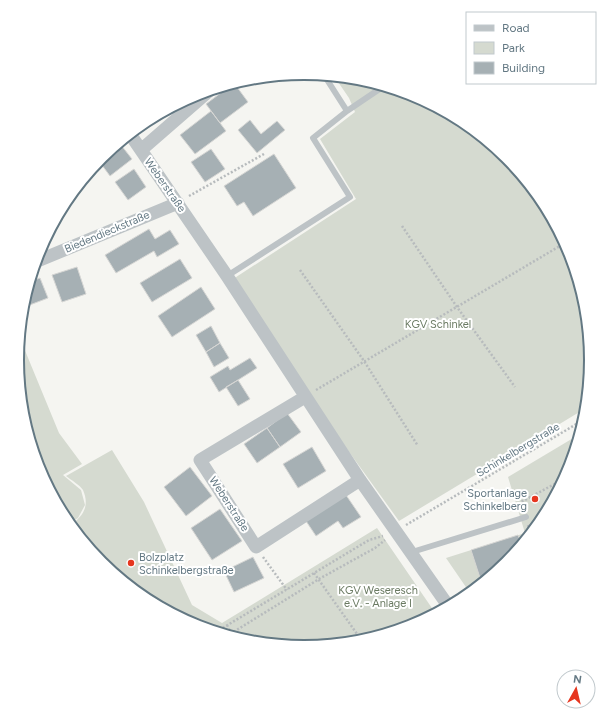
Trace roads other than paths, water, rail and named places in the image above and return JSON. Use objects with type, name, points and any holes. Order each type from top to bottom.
[{"type":"street","points":[[141,150],[195,103]]},
{"type":"street","name":"Weberstraße","points":[[133,139],[227,276],[360,480],[446,602]]},
{"type":"street","name":"Biedendieckstraße","points":[[43,259],[178,203]]},
{"type":"street","name":"Weberstraße","points":[[305,397],[200,460],[256,547],[360,480]]},
{"type":"lane","points":[[328,82],[348,111]]},
{"type":"lane","points":[[227,276],[350,197],[313,138],[378,90]]},
{"type":"lane","points":[[412,552],[526,517]]},
{"type":"place","name":"Sportanlage Schinkelberg","points":[[535,499]]},
{"type":"place","name":"Bolzplatz Schinkelbergstraße","points":[[131,563]]},
{"type":"park label","name":"KGV Schinkel","points":[[438,324]]},
{"type":"park label","name":"KGV Weseresch e.V. - Anlage I","points":[[378,596]]}]
